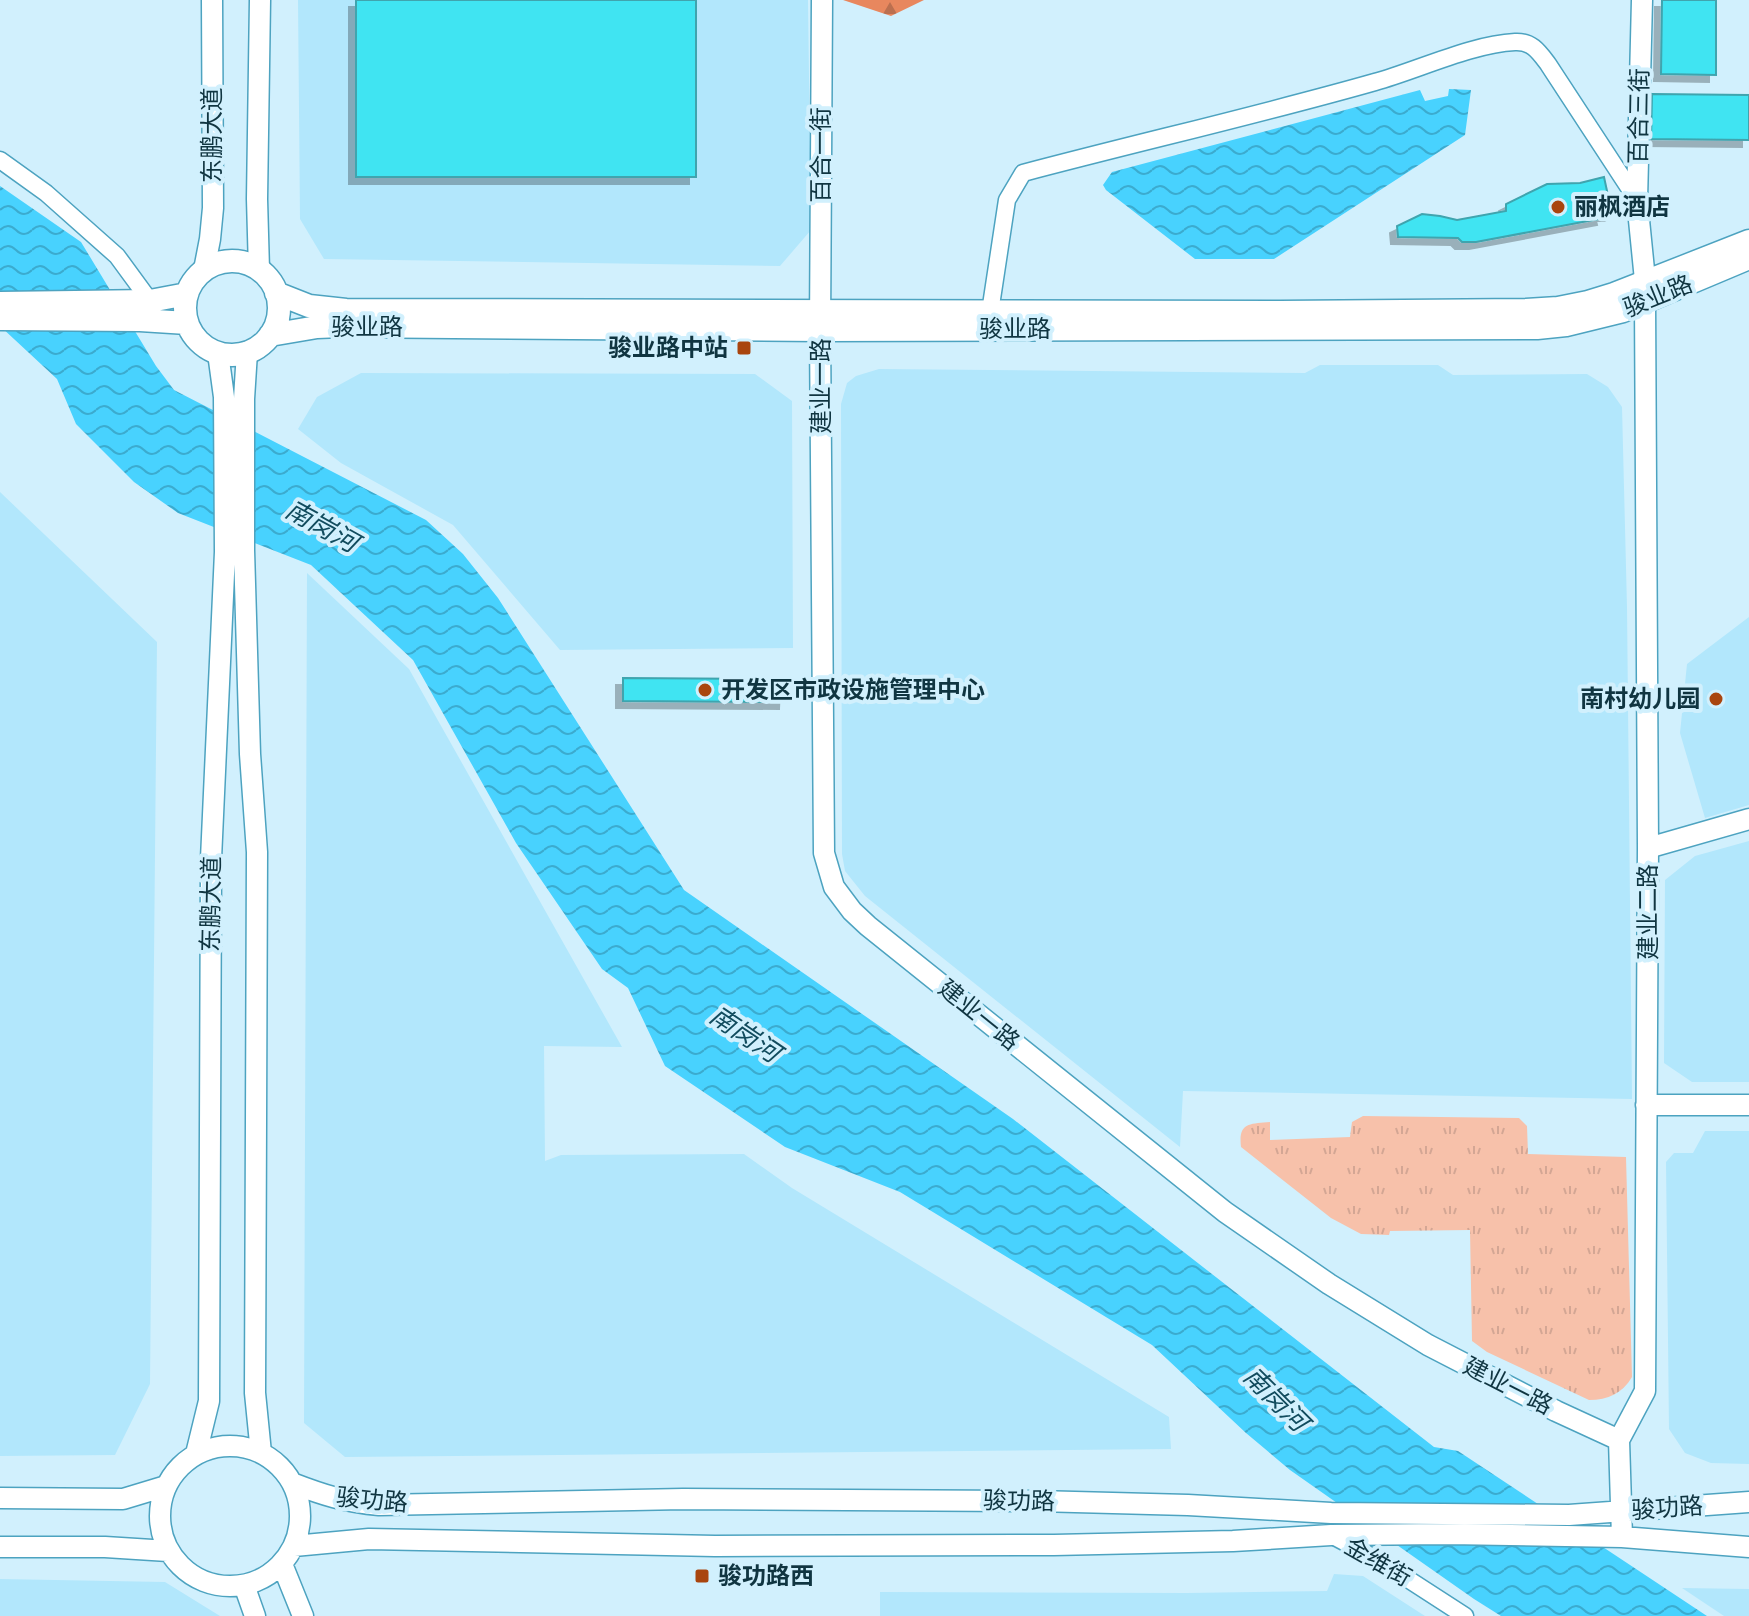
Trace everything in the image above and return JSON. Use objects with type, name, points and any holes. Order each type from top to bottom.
[{"type":"main road","name":"骏业路","points":[[276,293],[309,306],[346,310],[820,320],[1537,328],[1566,325],[1623,311],[1645,291],[1749,241]]},
{"type":"main road","name":"骏业路","points":[[270,335],[341,326],[820,320],[990,312],[1526,310],[1558,308],[1614,294],[1645,291],[1749,258]]},
{"type":"main road","points":[[217,263],[246,263],[259,270],[270,280],[279,308],[270,335],[260,346],[232,355],[218,353],[205,346],[194,336],[187,323],[187,294],[193,281],[217,263]]},
{"type":"main road","points":[[0,319],[140,308],[187,294]]},
{"type":"main road","points":[[0,303],[140,308],[187,323]]},
{"type":"street","name":"东鹏大道","points":[[204,270],[213,208],[212,0]]},
{"type":"street","name":"东鹏大道","points":[[259,270],[260,0]]},
{"type":"street","name":"百合一街","points":[[820,320],[822,0]]},
{"type":"street","name":"百合三街","points":[[1642,0],[1637,200],[1645,291]]},
{"type":"street","points":[[990,312],[1007,200],[1023,173],[1362,85],[1502,43],[1519,41],[1531,44],[1548,64],[1637,200]]},
{"type":"street","points":[[0,160],[46,193],[117,256],[140,308]]},
{"type":"street","name":"建业二路","points":[[1622,1537],[1619,1440],[1645,1391],[1648,848],[1645,291]]},
{"type":"street","name":"建业一路","points":[[820,320],[824,853],[834,887],[852,911],[880,936],[1225,1212],[1329,1284],[1428,1345],[1619,1440]]},
{"type":"street","name":"东鹏大道","points":[[247,352],[234,398],[235,551],[257,852],[255,1393],[261,1453]]},
{"type":"street","name":"东鹏大道","points":[[218,353],[234,398]]},
{"type":"street","name":"东鹏大道","points":[[196,1454],[209,1401],[211,859],[235,551]]},
{"type":"street","points":[[1648,848],[1749,819]]},
{"type":"street","points":[[1646,1105],[1749,1105]]},
{"type":"street","points":[[239,1446],[261,1453],[279,1465],[292,1483],[299,1503],[300,1525],[294,1546],[282,1564],[264,1578],[244,1585],[222,1586],[201,1580],[182,1568],[168,1551],[161,1530],[160,1507],[166,1486],[178,1468],[196,1454],[217,1447],[239,1446]]},
{"type":"street","name":"骏功路","points":[[292,1483],[330,1497],[379,1505],[683,1499],[1188,1505],[1570,1525],[1622,1537],[1749,1547]]},
{"type":"street","points":[[0,1498],[123,1499],[166,1486]]},
{"type":"street","name":"骏功路","points":[[294,1546],[369,1539],[715,1546],[1204,1542],[1570,1525],[1620,1512],[1749,1502]]},
{"type":"street","name":"金维街","points":[[1331,1535],[1380,1561],[1465,1616]]},
{"type":"street","points":[[0,1547],[105,1547],[168,1551]]},
{"type":"street","points":[[282,1564],[303,1616]]},
{"type":"street","points":[[244,1585],[255,1616]]},
{"type":"shaded area","points":[[298,0],[808,0],[811,230],[780,266],[324,259],[300,219]]},
{"type":"shaded area","points":[[1320,365],[1438,365],[1453,375],[1587,374],[1608,387],[1622,407],[1632,1099],[1183,1091],[1180,1147],[865,896],[845,871],[842,854],[841,404],[847,383],[856,376],[879,369],[1305,373]]},
{"type":"shaded area","points":[[361,373],[755,374],[792,401],[793,648],[560,650],[453,525],[341,463],[298,429],[317,397]]},
{"type":"shaded area","points":[[0,492],[157,642],[150,1384],[115,1455],[0,1456]]},
{"type":"shaded area","points":[[307,573],[409,669],[622,1047],[544,1046],[545,1161],[561,1155],[744,1154],[792,1188],[1169,1417],[1171,1449],[345,1457],[304,1423]]},
{"type":"shaded area","name":"南村幼儿园","points":[[1749,617],[1749,805],[1705,818],[1680,733],[1687,664]]},
{"type":"shaded area","points":[[1749,841],[1749,1082],[1692,1082],[1664,1063],[1665,880],[1695,856]]},
{"type":"shaded area","points":[[1705,1131],[1749,1131],[1749,1464],[1711,1463],[1685,1453],[1669,1429],[1666,1162],[1674,1153],[1693,1153]]},
{"type":"shaded area","points":[[1334,1574],[1363,1576],[1425,1616],[880,1616],[880,1592],[1327,1591]]},
{"type":"shaded area","points":[[0,1579],[165,1582],[220,1616],[0,1616]]},
{"type":"shaded area","points":[[1682,1588],[1749,1589],[1749,1616],[1724,1616]]},
{"type":"green space","points":[[843,0],[924,0],[891,16]]},
{"type":"green space","points":[[1363,1116],[1519,1118],[1527,1126],[1528,1154],[1626,1157],[1632,1377],[1624,1387],[1609,1397],[1589,1400],[1487,1352],[1472,1341],[1470,1230],[1361,1234],[1331,1218],[1241,1147],[1241,1133],[1251,1124],[1270,1122],[1270,1140],[1350,1137],[1352,1122]]},
{"type":"water","points":[[1449,89],[1471,90],[1465,135],[1274,259],[1195,259],[1103,185],[1112,172],[1420,90],[1425,101],[1448,96]]},
{"type":"water","name":"南岗河","points":[[0,186],[81,242],[156,366],[174,390],[426,520],[463,554],[498,598],[684,890],[1013,1119],[1434,1447],[1458,1451],[1707,1616],[1501,1616],[1290,1470],[1152,1345],[900,1192],[785,1147],[665,1066],[628,988],[602,969],[516,843],[413,660],[311,565],[178,513],[134,482],[76,424],[57,379],[0,326]]},
{"type":"building","points":[[356,0],[696,0],[696,177],[356,177]]},
{"type":"building","points":[[1662,0],[1716,0],[1716,75],[1661,74]]},
{"type":"building","points":[[1652,94],[1749,95],[1749,140],[1651,139]]},
{"type":"building","name":"丽枫酒店","points":[[1604,177],[1612,214],[1603,214],[1604,218],[1476,242],[1462,242],[1458,238],[1398,237],[1397,226],[1422,214],[1457,220],[1506,211],[1506,204],[1547,184],[1580,183]]},
{"type":"building","name":"开发区市政设施管理中心","points":[[623,678],[787,679],[786,702],[623,701]]},
{"type":"place","name":"丽枫酒店","points":[[1558,207]]},
{"type":"place","name":"骏业路中站","points":[[744,348]]},
{"type":"place","name":"开发区市政设施管理中心","points":[[705,690]]},
{"type":"place","name":"南村幼儿园","points":[[1716,699]]},
{"type":"place","name":"骏功路西","points":[[702,1576]]}]
